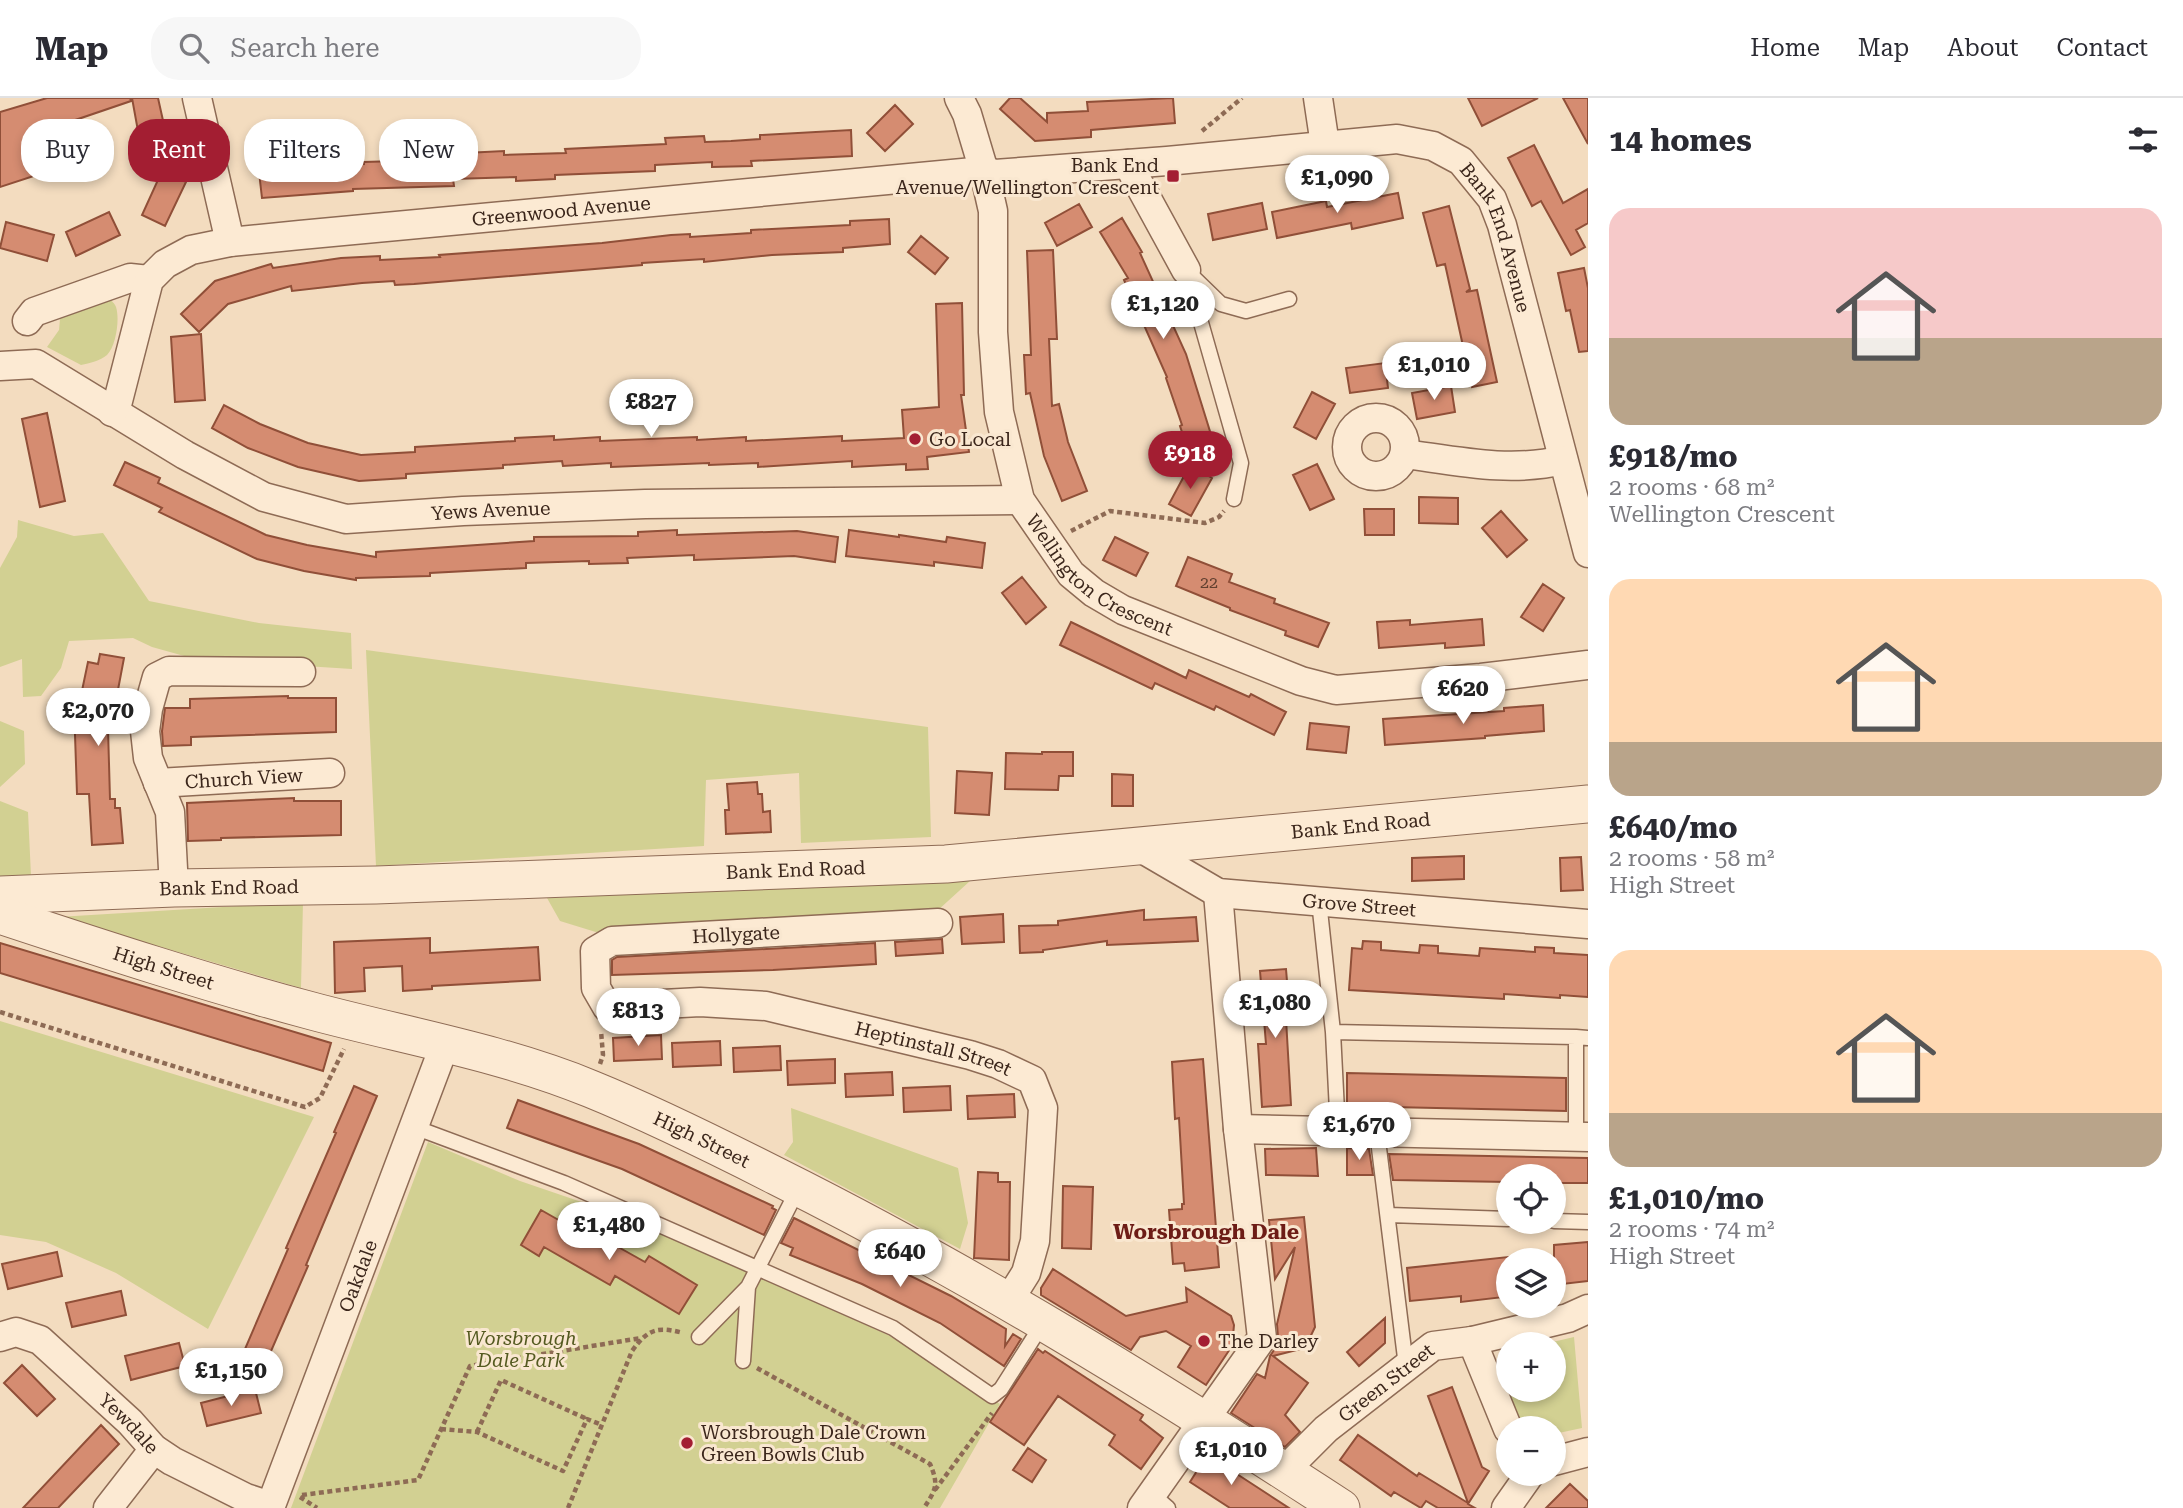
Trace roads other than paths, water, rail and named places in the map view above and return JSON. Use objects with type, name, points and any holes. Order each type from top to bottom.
[{"type":"street","points":[[197,98],[230,243]]},
{"type":"street","name":"Wellington Crescent","points":[[960,98],[984,171],[993,211],[993,332],[999,412],[1020,500],[1071,574],[1094,593],[1123,610],[1301,681],[1336,690],[1481,678],[1588,665]]},
{"type":"street","points":[[1318,98],[1325,145]]},
{"type":"street","name":"Bank End Avenue","points":[[984,171],[995,174],[1128,164],[1397,139],[1433,146],[1461,161],[1492,199],[1502,225],[1572,466],[1588,553]]},
{"type":"street","points":[[1128,164],[1186,270]]},
{"type":"street","name":"Greenwood Avenue","points":[[149,280],[165,264],[191,250],[230,243],[984,171]]},
{"type":"street","points":[[27,321],[34,313],[130,278],[149,280],[118,401],[112,412]]},
{"type":"street","name":"Yews Avenue","points":[[0,366],[36,364],[112,412],[264,497],[346,519],[463,511],[645,504],[1020,500]]},
{"type":"street","points":[[1405,454],[1501,467],[1546,464],[1572,466]]},
{"type":"street","name":"Church View","points":[[174,888],[170,813],[148,758],[145,731],[157,677],[169,671],[301,672]]},
{"type":"street","name":"Church View","points":[[158,783],[330,773]]},
{"type":"street","name":"Bank End Road","points":[[0,895],[174,888],[376,885],[946,864],[1141,848],[1588,804]]},
{"type":"street","name":"Grove Street","points":[[1141,848],[1218,893],[1588,924]]},
{"type":"street","points":[[1154,1504],[1206,1420],[1262,1338],[1238,1129],[1218,893]]},
{"type":"street","name":"High Street","points":[[0,915],[177,973],[356,1023],[532,1067],[591,1089],[693,1134],[857,1216],[1009,1300],[1206,1420],[1341,1508]]},
{"type":"street","name":"Hollygate","points":[[607,1007],[596,988],[595,951],[612,941],[938,923]]},
{"type":"street","name":"Heptinstall Street","points":[[607,1007],[701,1002],[766,1006],[970,1055],[998,1064],[1032,1080],[1043,1108],[1035,1241],[1026,1273],[1009,1300]]},
{"type":"street","name":"Oakdale","points":[[270,1507],[445,1044]]},
{"type":"street","points":[[1238,1129],[1582,1136]]},
{"type":"street","name":"Green Street","points":[[1287,1473],[1293,1462],[1326,1429],[1433,1346],[1472,1341],[1568,1318],[1588,1310]]},
{"type":"street","name":"Yewdale","points":[[0,1337],[16,1332],[40,1340],[130,1422],[154,1449],[234,1492],[270,1507]]},
{"type":"street","points":[[1472,1341],[1503,1416]]},
{"type":"street","points":[[108,1508],[154,1449]]},
{"type":"street","points":[[1566,1458],[1588,1452]]},
{"type":"street","points":[[1506,1508],[1520,1486]]},
{"type":"lane","points":[[1186,270],[1221,304],[1246,312],[1289,299]]},
{"type":"lane","points":[[1186,270],[1241,463],[1234,499]]},
{"type":"lane","points":[[1319,901],[1333,1032],[1338,1131]]},
{"type":"lane","points":[[1333,1032],[1582,1037],[1582,1136]]},
{"type":"lane","points":[[414,1128],[564,1183],[893,1328],[992,1396],[1002,1389],[1044,1322]]},
{"type":"lane","points":[[1377,1132],[1406,1366]]},
{"type":"lane","points":[[699,1337],[748,1287],[799,1187]]},
{"type":"lane","points":[[1389,1215],[1496,1219]]},
{"type":"lane","points":[[1566,1221],[1588,1222]]},
{"type":"lane","points":[[743,1361],[748,1287]]},
{"type":"place","name":"Bank End Avenue/Wellington Crescent","points":[[1173,176]]},
{"type":"place","name":"Go Local","points":[[915,439]]},
{"type":"place","name":"The Darley","points":[[1204,1341]]},
{"type":"place","name":"Worsbrough Dale Crown Green Bowls Club","points":[[687,1443]]},
{"type":"district","name":"Worsbrough Dale","points":[[1206,1232]]},
{"type":"park label","name":"Worsbrough Dale Park","points":[[521,1349]]}]
